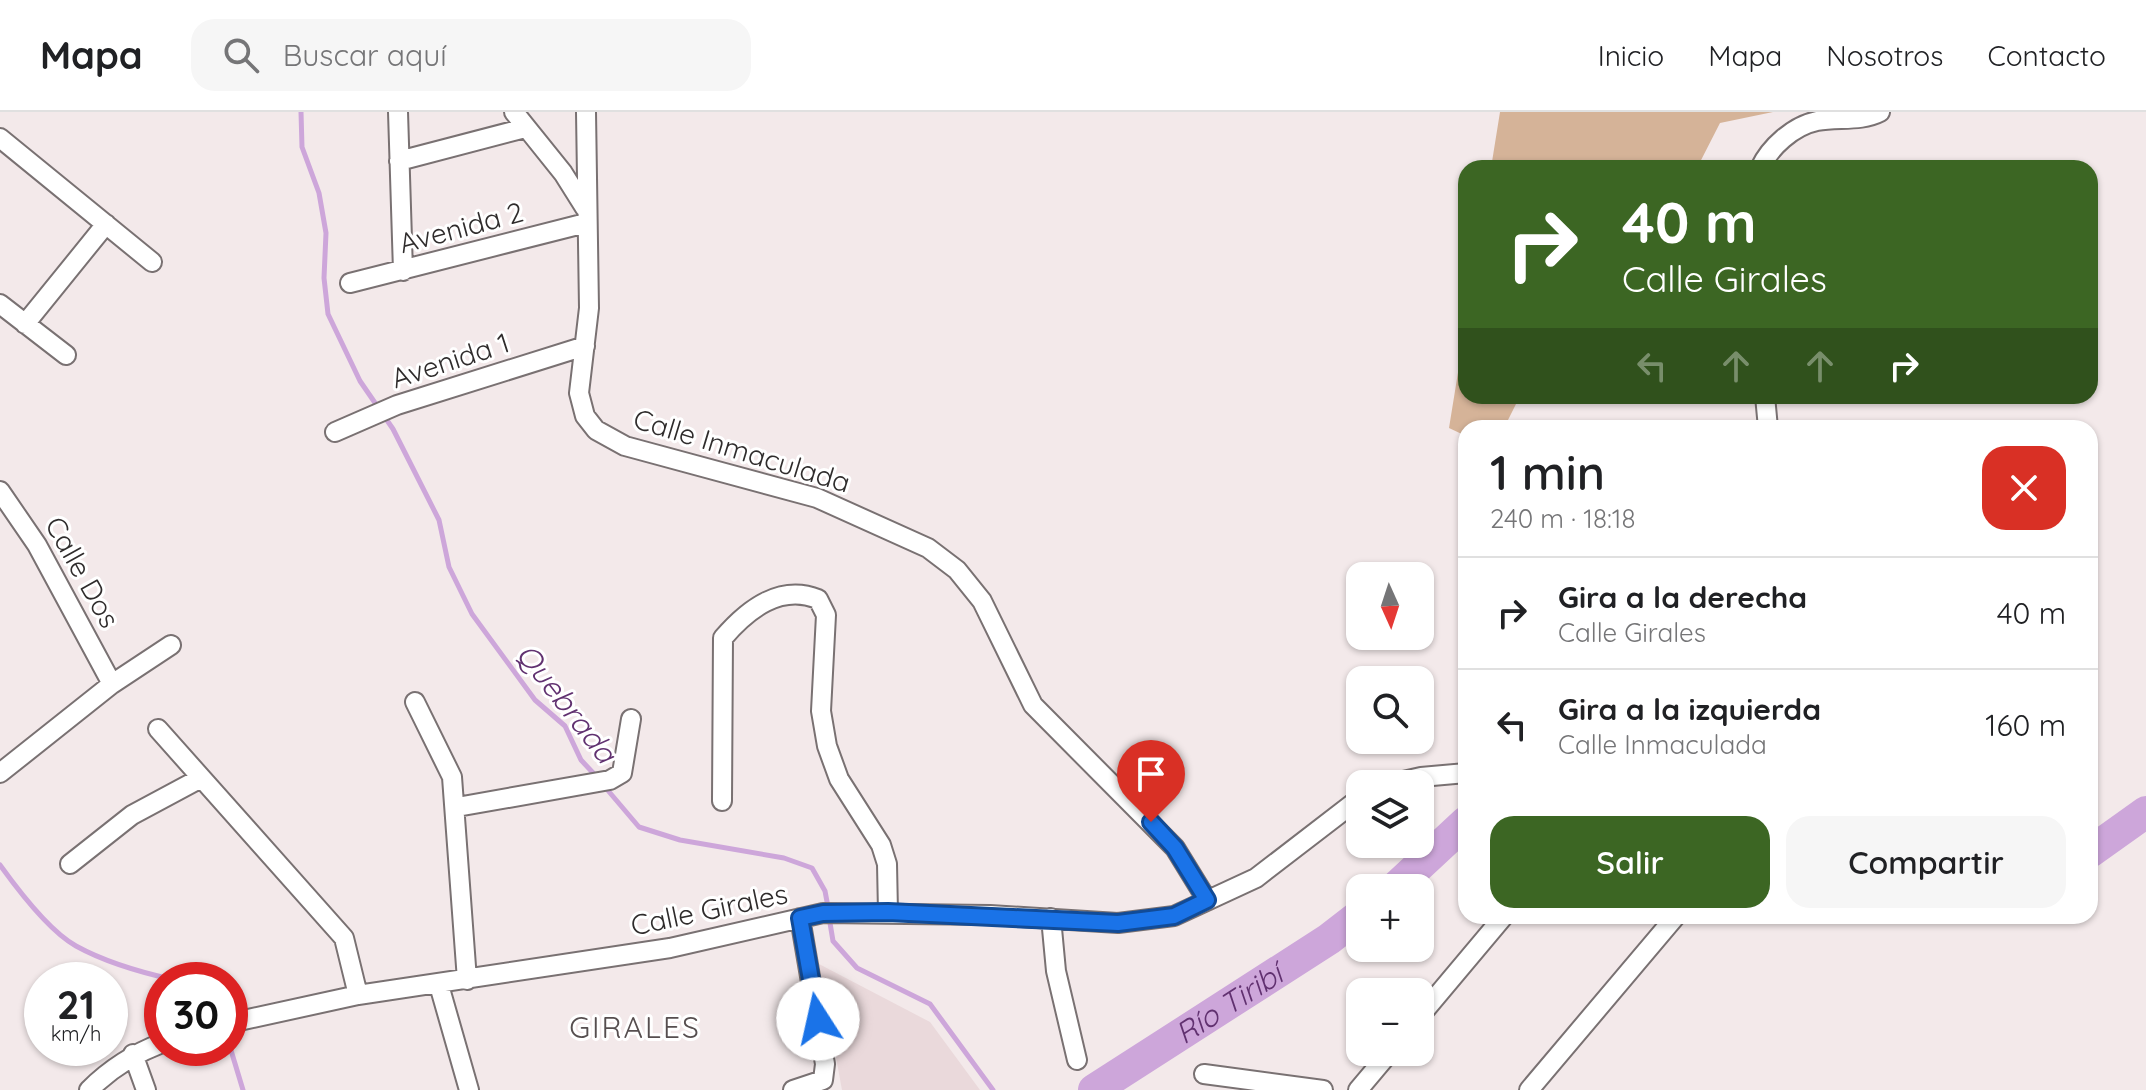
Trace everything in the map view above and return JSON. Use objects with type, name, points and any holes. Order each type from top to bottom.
[{"type":"street","points":[[398,112],[403,271]]},
{"type":"street","points":[[514,112],[563,173],[585,216]]},
{"type":"street","name":"Calle Inmaculada","points":[[586,112],[585,216],[589,279],[579,393],[585,416],[596,430],[625,446],[817,498],[928,548],[957,570],[982,601],[1033,705],[1175,848],[1207,900]]},
{"type":"street","points":[[1764,160],[1769,148],[1814,122],[1870,117],[1880,112]]},
{"type":"street","points":[[399,161],[525,128]]},
{"type":"street","points":[[0,138],[152,262]]},
{"type":"street","name":"Avenida 2","points":[[350,283],[403,271],[585,216]]},
{"type":"street","points":[[25,324],[106,224]]},
{"type":"street","points":[[0,304],[66,355]]},
{"type":"street","name":"Avenida 1","points":[[335,432],[397,405],[585,346]]},
{"type":"street","name":"Calle Dos","points":[[0,491],[37,545],[112,684]]},
{"type":"street","points":[[722,801],[723,638],[736,622],[785,592],[802,592],[818,599],[826,615],[821,711],[827,746],[839,779],[881,845],[887,864],[888,912]]},
{"type":"street","points":[[0,773],[112,684],[171,645]]},
{"type":"street","points":[[415,702],[452,777],[457,807],[467,980]]},
{"type":"street","points":[[457,807],[610,780],[622,773],[625,765],[631,719]]},
{"type":"street","points":[[158,729],[344,938],[358,995]]},
{"type":"street","points":[[1434,776],[1458,774]]},
{"type":"street","points":[[70,864],[132,815],[201,778]]},
{"type":"street","name":"Calle Girales","points":[[248,1019],[358,995],[670,948],[823,913],[888,912],[1118,923],[1174,916],[1256,878],[1346,809]]},
{"type":"street","points":[[793,1090],[823,1080],[825,1064],[800,918]]},
{"type":"street","points":[[1051,918],[1056,971],[1077,1060]]},
{"type":"street","points":[[1434,999],[1497,924]]},
{"type":"street","points":[[1529,1090],[1669,924]]},
{"type":"street","points":[[439,985],[469,1090]]},
{"type":"street","points":[[89,1090],[107,1072],[144,1050]]},
{"type":"street","points":[[133,1054],[146,1090]]},
{"type":"street","points":[[1358,1090],[1378,1066]]},
{"type":"street","points":[[1204,1074],[1323,1090]]},
{"type":"shaded area","points":[[1500,112],[1773,112],[1720,123],[1701,160],[1492,160]]},
{"type":"shaded area","points":[[1458,372],[1458,404],[1516,404],[1508,420],[1458,420],[1458,432],[1449,428]]},
{"type":"shaded area","points":[[819,964],[930,1022],[980,1090],[842,1090]]},
{"type":"waterway","name":"Quebrada","points":[[301,112],[302,147],[319,193],[326,233],[324,278],[328,314],[360,381],[393,429],[439,520],[449,567],[472,614],[535,700],[565,726],[581,760],[596,776]]},
{"type":"waterway","name":"Quebrada","points":[[605,787],[639,827],[680,840],[784,858],[812,868],[825,891],[828,907]]},
{"type":"waterway","name":"Río Tiribí","points":[[2098,846],[2146,812]]},
{"type":"waterway","name":"Río Tiribí","points":[[1410,874],[1458,829]]},
{"type":"waterway","name":"Quebrada","points":[[0,865],[25,898],[66,939],[99,957],[144,972]]},
{"type":"waterway","name":"Quebrada","points":[[829,917],[833,941],[857,968],[930,1004],[993,1090]]},
{"type":"waterway","name":"Río Tiribí","points":[[1094,1090],[1346,926]]},
{"type":"waterway","name":"Quebrada","points":[[236,1066],[243,1090]]},
{"type":"district","name":"GIRALES","points":[[635,1027]]},
{"type":"route","points":[[818,1019],[800,918],[823,913],[888,912],[1118,923],[1174,916],[1207,900],[1175,848],[1151,822]]}]
